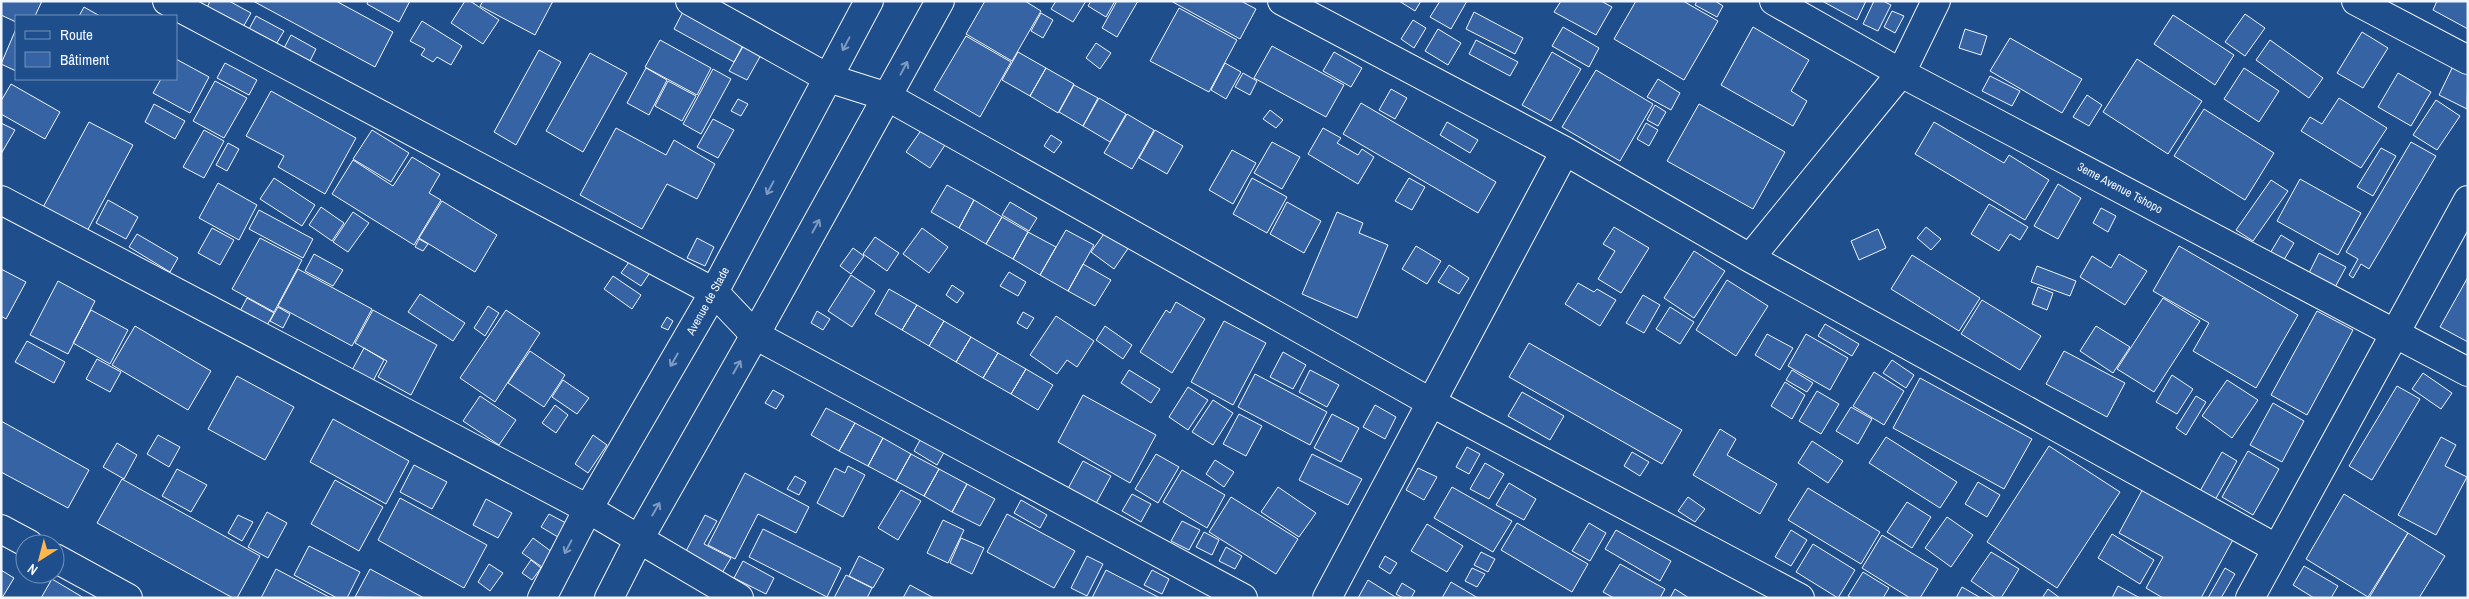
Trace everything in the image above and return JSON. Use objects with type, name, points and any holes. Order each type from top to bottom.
[{"type":"street","points":[[167,1],[714,292],[755,335],[1243,598]]},
{"type":"street","points":[[690,1],[828,78],[888,98],[1432,403],[1800,598]]},
{"type":"street","name":"Avenue de Stade","points":[[542,598],[588,509],[714,292],[869,1]]},
{"type":"street","points":[[609,598],[639,539],[888,98],[940,1]]},
{"type":"street","points":[[1282,1],[1566,150],[1750,258],[2276,548]]},
{"type":"street","name":"3eme Avenue Tshopo","points":[[1774,1],[1901,74],[2468,372]]},
{"type":"street","points":[[1750,258],[1901,74],[1936,1]]},
{"type":"street","points":[[2356,1],[2468,60]]},
{"type":"street","points":[[1327,598],[1566,150]]},
{"type":"street","points":[[1,200],[588,509],[739,598]]},
{"type":"street","points":[[2250,598],[2468,200]]},
{"type":"street","points":[[1,529],[15,536]]},
{"type":"street","points":[[65,563],[128,598]]},
{"type":"building","points":[[1,1],[42,1],[35,15],[15,15],[15,22],[1,15]]},
{"type":"building","points":[[210,1],[229,1],[251,13],[242,29],[206,10]]},
{"type":"building","points":[[253,1],[336,1],[393,32],[375,67]]},
{"type":"building","points":[[368,1],[410,1],[399,22],[367,4]]},
{"type":"building","points":[[465,1],[470,1],[499,20],[483,44],[451,23]]},
{"type":"building","points":[[483,1],[553,1],[535,35],[480,6]]},
{"type":"building","points":[[985,1],[1025,1],[1041,11],[1012,61],[966,34]]},
{"type":"building","points":[[1056,1],[1086,1],[1073,22],[1051,9]]},
{"type":"building","points":[[1091,1],[1115,1],[1106,17],[1088,6]]},
{"type":"building","points":[[1117,1],[1138,1],[1117,37],[1102,28]]},
{"type":"building","points":[[1171,1],[1241,1],[1256,9],[1240,39]]},
{"type":"building","points":[[1399,1],[1421,1],[1415,11]]},
{"type":"building","points":[[1440,1],[1467,1],[1451,29],[1430,17]]},
{"type":"building","points":[[1561,1],[1601,1],[1612,7],[1596,35],[1554,12]]},
{"type":"building","points":[[1636,1],[1683,1],[1718,21],[1684,80],[1614,39]]},
{"type":"building","points":[[1697,1],[1715,1],[1723,6],[1717,17],[1695,5]]},
{"type":"building","points":[[1822,1],[1866,1],[1857,20]]},
{"type":"building","points":[[1874,1],[1883,1],[1891,5],[1878,31],[1863,24]]},
{"type":"building","points":[[2437,1],[2468,1],[2468,29],[2433,10]]},
{"type":"building","points":[[688,2],[748,36],[734,62],[674,29]]},
{"type":"building","points":[[84,7],[98,15],[80,15]]},
{"type":"building","points":[[1179,8],[1237,40],[1209,92],[1150,61]]},
{"type":"building","points":[[1892,11],[1904,16],[1895,33],[1884,27]]},
{"type":"building","points":[[1474,12],[1523,38],[1515,54],[1466,29]]},
{"type":"building","points":[[1041,13],[1053,20],[1043,38],[1031,31]]},
{"type":"building","points":[[2245,14],[2265,28],[2245,56],[2225,42]]},
{"type":"building","points":[[2173,15],[2234,55],[2215,85],[2154,44]]},
{"type":"building","points":[[256,16],[284,31],[275,46],[248,31]]},
{"type":"building","points":[[1413,20],[1426,28],[1414,48],[1401,39]]},
{"type":"building","points":[[422,21],[462,46],[451,65],[437,57],[433,62],[421,55],[425,49],[410,41]]},
{"type":"building","points":[[1563,27],[1599,48],[1589,67],[1552,46]]},
{"type":"building","points":[[1753,27],[1809,60],[1791,91],[1807,101],[1793,126],[1721,85]]},
{"type":"building","points":[[1438,29],[1461,43],[1448,65],[1425,51]]},
{"type":"building","points":[[1965,29],[1987,36],[1981,55],[1959,48]]},
{"type":"building","points":[[15,31],[15,71],[1,64]]},
{"type":"building","points":[[2362,32],[2388,48],[2363,88],[2337,73]]},
{"type":"building","points":[[291,35],[316,49],[309,63],[283,50]]},
{"type":"building","points":[[749,36],[766,46],[747,80],[729,71]]},
{"type":"building","points":[[966,36],[1011,62],[980,117],[934,90]]},
{"type":"building","points":[[2010,38],[2082,79],[2062,113],[1990,71]]},
{"type":"building","points":[[660,40],[711,68],[697,95],[645,67]]},
{"type":"building","points":[[1476,40],[1518,62],[1510,76],[1469,54]]},
{"type":"building","points":[[2270,40],[2323,78],[2309,98],[2256,60]]},
{"type":"building","points":[[1096,43],[1111,53],[1100,69],[1086,58]]},
{"type":"building","points":[[1272,46],[1344,85],[1326,117],[1254,78]]},
{"type":"building","points":[[539,50],[561,62],[516,145],[494,132]]},
{"type":"building","points":[[1018,52],[1046,68],[1030,96],[1002,80]]},
{"type":"building","points":[[1334,52],[1362,68],[1351,87],[1323,71]]},
{"type":"building","points":[[1552,52],[1581,69],[1551,121],[1522,105]]},
{"type":"building","points":[[590,53],[627,73],[583,152],[546,131]]},
{"type":"building","points":[[2137,59],[2202,101],[2168,154],[2103,112]]},
{"type":"building","points":[[178,60],[209,77],[190,113],[153,93],[160,80],[178,80]]},
{"type":"building","points":[[2455,62],[2468,68],[2467,109],[2439,95]]},
{"type":"building","points":[[225,63],[257,80],[249,95],[217,78]]},
{"type":"building","points":[[1225,63],[1241,72],[1226,99],[1211,90]]},
{"type":"building","points":[[646,68],[667,80],[649,115],[627,103]]},
{"type":"building","points":[[1046,68],[1074,84],[1058,113],[1030,96]]},
{"type":"building","points":[[2244,68],[2279,91],[2259,122],[2224,99]]},
{"type":"building","points":[[713,69],[731,79],[701,134],[683,124]]},
{"type":"building","points":[[1596,70],[1653,104],[1620,161],[1562,127]]},
{"type":"building","points":[[1243,73],[1257,81],[1250,95],[1235,87]]},
{"type":"building","points":[[2398,73],[2431,92],[2411,126],[2378,107]]},
{"type":"building","points":[[1990,76],[2020,91],[2012,106],[1982,91]]},
{"type":"building","points":[[1658,79],[1680,93],[1671,110],[1647,97]]},
{"type":"building","points":[[215,81],[247,98],[224,138],[193,121]]},
{"type":"building","points":[[668,81],[696,96],[682,121],[655,106]]},
{"type":"building","points":[[11,84],[60,112],[45,139],[1,114],[1,101]]},
{"type":"building","points":[[1074,85],[1098,98],[1083,126],[1059,112]]},
{"type":"building","points":[[1391,89],[1407,98],[1395,119],[1379,110]]},
{"type":"building","points":[[271,91],[356,138],[325,194],[278,167],[284,156],[246,136]]},
{"type":"building","points":[[2087,95],[2102,105],[2089,126],[2073,117]]},
{"type":"building","points":[[1099,98],[1126,114],[1110,142],[1083,126]]},
{"type":"building","points":[[2339,98],[2387,128],[2361,168],[2301,131],[2310,117],[2322,124]]},
{"type":"building","points":[[738,99],[748,104],[741,116],[731,111]]},
{"type":"building","points":[[2436,100],[2460,116],[2437,150],[2413,135]]},
{"type":"building","points":[[1361,103],[1496,182],[1478,213],[1343,134]]},
{"type":"building","points":[[154,104],[185,121],[175,139],[145,122]]},
{"type":"building","points":[[1699,104],[1785,152],[1753,209],[1667,161]]},
{"type":"building","points":[[1655,105],[1666,112],[1658,126],[1647,120]]},
{"type":"building","points":[[2204,109],[2274,153],[2245,200],[2174,156]]},
{"type":"building","points":[[1270,110],[1283,120],[1276,128],[1263,119]]},
{"type":"building","points":[[1127,114],[1154,130],[1132,169],[1104,153]]},
{"type":"building","points":[[713,119],[734,130],[718,158],[697,147]]},
{"type":"building","points":[[89,122],[133,145],[85,235],[41,211]]},
{"type":"building","points":[[1447,122],[1478,140],[1470,153],[1440,135]]},
{"type":"building","points":[[1934,122],[2004,163],[2009,155],[2049,180],[2025,220],[1915,154]]},
{"type":"building","points":[[1,123],[15,130],[1,154]]},
{"type":"building","points":[[1646,123],[1658,130],[1649,146],[1637,139]]},
{"type":"building","points":[[616,128],[666,155],[674,140],[715,164],[697,199],[667,184],[642,229],[580,195]]},
{"type":"building","points":[[1323,128],[1341,138],[1337,143],[1358,155],[1362,149],[1374,157],[1358,184],[1308,154]]},
{"type":"building","points":[[922,129],[945,145],[930,168],[906,152]]},
{"type":"building","points":[[204,130],[224,141],[204,178],[183,167]]},
{"type":"building","points":[[372,130],[409,153],[391,182],[353,159]]},
{"type":"building","points":[[1155,130],[1183,146],[1167,174],[1139,158]]},
{"type":"building","points":[[1051,135],[1062,142],[1054,153],[1044,146]]},
{"type":"building","points":[[1272,142],[1300,157],[1282,189],[1254,173]]},
{"type":"building","points":[[2411,142],[2436,156],[2369,269],[2361,264],[2353,278],[2349,275],[2358,259],[2346,252]]},
{"type":"building","points":[[228,143],[239,149],[227,171],[216,165]]},
{"type":"building","points":[[2381,148],[2396,156],[2373,196],[2357,187]]},
{"type":"building","points":[[1232,150],[1256,163],[1233,204],[1209,190]]},
{"type":"building","points":[[412,157],[440,174],[429,193],[441,200],[414,245],[332,194],[353,160],[393,186]]},
{"type":"building","points":[[274,178],[315,205],[302,226],[260,199]]},
{"type":"building","points":[[1252,178],[1287,197],[1267,233],[1233,214]]},
{"type":"building","points":[[1409,178],[1425,187],[1412,210],[1395,201]]},
{"type":"building","points":[[2300,179],[2361,213],[2338,255],[2277,221]]},
{"type":"building","points":[[2271,180],[2288,191],[2253,241],[2236,230]]},
{"type":"building","points":[[218,183],[257,205],[239,240],[199,218]]},
{"type":"building","points":[[2058,184],[2081,198],[2058,239],[2034,226]]},
{"type":"building","points":[[947,185],[974,200],[959,228],[931,212]]},
{"type":"building","points":[[108,200],[138,217],[126,239],[96,223]]},
{"type":"building","points":[[974,200],[1002,217],[986,244],[959,228]]},
{"type":"building","points":[[442,201],[497,235],[475,272],[419,238]]},
{"type":"building","points":[[1010,202],[1037,218],[1029,231],[1002,215]]},
{"type":"building","points":[[1287,202],[1321,221],[1304,253],[1270,234]]},
{"type":"building","points":[[1989,204],[2028,227],[2020,240],[2010,234],[1999,251],[1971,234]]},
{"type":"building","points":[[321,207],[344,223],[332,241],[309,225]]},
{"type":"building","points":[[2101,208],[2116,216],[2108,232],[2093,223]]},
{"type":"building","points":[[259,210],[313,239],[303,258],[249,229]]},
{"type":"building","points":[[353,212],[369,223],[348,252],[333,242]]},
{"type":"building","points":[[1337,212],[1363,223],[1359,233],[1388,245],[1357,318],[1302,294]]},
{"type":"building","points":[[1002,217],[1028,232],[1013,259],[986,244]]},
{"type":"building","points":[[1614,227],[1649,248],[1621,293],[1598,279],[1615,251],[1603,244]]},
{"type":"building","points":[[1926,227],[1941,239],[1931,250],[1917,238]]},
{"type":"building","points":[[212,228],[234,240],[220,265],[198,253]]},
{"type":"building","points":[[922,228],[948,247],[929,273],[903,254]]},
{"type":"building","points":[[1878,229],[1886,248],[1859,260],[1851,241]]},
{"type":"building","points":[[1066,230],[1094,245],[1068,291],[1040,275]]},
{"type":"building","points":[[1106,231],[1129,247],[1114,269],[1091,252]]},
{"type":"building","points":[[1028,232],[1056,247],[1040,275],[1013,259]]},
{"type":"building","points":[[137,234],[178,258],[170,272],[129,247]]},
{"type":"building","points":[[2281,235],[2294,243],[2282,263],[2269,255]]},
{"type":"building","points":[[875,237],[899,253],[887,271],[863,254]]},
{"type":"building","points":[[260,238],[302,260],[274,312],[232,289]]},
{"type":"building","points":[[697,238],[714,247],[705,266],[687,258]]},
{"type":"building","points":[[419,239],[428,244],[423,251],[415,247]]},
{"type":"building","points":[[1416,246],[1441,261],[1427,284],[1402,269]]},
{"type":"building","points":[[2179,246],[2298,315],[2256,388],[2193,351],[2209,323],[2153,291]]},
{"type":"building","points":[[853,248],[864,256],[851,274],[840,266]]},
{"type":"building","points":[[1694,251],[1725,271],[1694,318],[1664,298]]},
{"type":"building","points":[[2319,253],[2346,267],[2334,289],[2308,275]]},
{"type":"building","points":[[314,254],[343,270],[333,286],[305,271]]},
{"type":"building","points":[[2119,254],[2147,271],[2125,305],[2080,277],[2092,256],[2111,268]]},
{"type":"building","points":[[1912,255],[1980,298],[1959,331],[1891,289]]},
{"type":"building","points":[[632,258],[651,271],[641,286],[621,273]]},
{"type":"building","points":[[1083,264],[1111,280],[1095,306],[1068,291]]},
{"type":"building","points":[[1449,265],[1469,278],[1459,294],[1438,282]]},
{"type":"building","points":[[2037,266],[2076,281],[2070,296],[2031,282]]},
{"type":"building","points":[[1,269],[26,282],[6,319],[1,316]]},
{"type":"building","points":[[298,269],[372,309],[352,346],[278,306]]},
{"type":"building","points":[[1009,272],[1026,282],[1018,296],[1000,286]]},
{"type":"building","points":[[851,275],[875,291],[852,327],[828,311]]},
{"type":"building","points":[[613,276],[641,295],[632,309],[604,289]]},
{"type":"building","points":[[2468,277],[2468,342],[2440,327]]},
{"type":"building","points":[[1727,280],[1768,306],[1736,356],[1696,330]]},
{"type":"building","points":[[58,281],[95,301],[68,354],[30,335]]},
{"type":"building","points":[[1578,283],[1594,292],[1597,289],[1616,300],[1600,326],[1565,304]]},
{"type":"building","points":[[952,285],[964,293],[957,303],[946,295]]},
{"type":"building","points":[[2038,287],[2053,293],[2047,310],[2032,304]]},
{"type":"building","points":[[889,289],[917,305],[902,330],[875,314]]},
{"type":"building","points":[[420,294],[465,323],[453,341],[408,312]]},
{"type":"building","points":[[1643,295],[1660,305],[1644,333],[1626,323]]},
{"type":"building","points":[[247,298],[274,313],[266,327],[239,313]]},
{"type":"building","points":[[2163,298],[2200,321],[2154,392],[2117,369]]},
{"type":"building","points":[[1982,300],[2041,336],[2020,370],[1961,334]]},
{"type":"building","points":[[1176,302],[1205,319],[1172,373],[1140,352],[1166,310],[1170,313]]},
{"type":"building","points":[[917,305],[944,321],[929,346],[902,330]]},
{"type":"building","points":[[488,306],[499,313],[485,336],[474,328]]},
{"type":"building","points":[[278,307],[290,314],[283,328],[270,321]]},
{"type":"building","points":[[1670,307],[1694,322],[1680,344],[1656,329]]},
{"type":"building","points":[[91,310],[128,330],[110,364],[73,343]]},
{"type":"building","points":[[373,310],[437,345],[411,395],[378,377],[387,361],[355,343]]},
{"type":"building","points":[[506,310],[540,333],[495,402],[460,378]]},
{"type":"building","points":[[817,311],[830,319],[823,330],[811,323]]},
{"type":"building","points":[[2317,311],[2353,330],[2307,415],[2271,395]]},
{"type":"building","points":[[1023,312],[1034,318],[1027,329],[1017,323]]},
{"type":"building","points":[[1056,316],[1094,341],[1077,367],[1067,360],[1057,374],[1030,355]]},
{"type":"building","points":[[667,317],[673,321],[668,330],[661,327]]},
{"type":"building","points":[[944,321],[971,337],[956,362],[929,346]]},
{"type":"building","points":[[1224,321],[1266,343],[1233,405],[1191,382]]},
{"type":"building","points":[[1825,324],[1859,344],[1852,356],[1818,336]]},
{"type":"building","points":[[135,326],[211,371],[188,410],[112,365]]},
{"type":"building","points":[[1105,326],[1132,345],[1123,359],[1096,340]]},
{"type":"building","points":[[2096,326],[2130,347],[2113,373],[2080,351]]},
{"type":"building","points":[[1767,334],[1793,348],[1780,370],[1755,355]]},
{"type":"building","points":[[1806,334],[1848,358],[1830,390],[1788,366]]},
{"type":"building","points":[[971,337],[998,353],[983,378],[956,362]]},
{"type":"building","points":[[27,341],[65,362],[54,383],[15,362]]},
{"type":"building","points":[[1529,343],[1682,430],[1662,464],[1509,377]]},
{"type":"building","points":[[364,348],[384,360],[372,383],[351,372]]},
{"type":"building","points":[[530,351],[565,375],[544,407],[508,383]]},
{"type":"building","points":[[2064,351],[2125,383],[2107,417],[2046,384]]},
{"type":"building","points":[[1283,352],[1306,365],[1293,389],[1270,377]]},
{"type":"building","points":[[998,353],[1026,369],[1011,394],[983,378]]},
{"type":"building","points":[[97,359],[121,372],[110,392],[86,379]]},
{"type":"building","points":[[1892,360],[1914,375],[1906,388],[1883,373]]},
{"type":"building","points":[[1026,369],[1053,385],[1038,410],[1011,394]]},
{"type":"building","points":[[1129,370],[1160,389],[1151,403],[1121,383]]},
{"type":"building","points":[[1310,370],[1339,385],[1327,407],[1299,392]]},
{"type":"building","points":[[1792,370],[1813,383],[1807,392],[1786,380]]},
{"type":"building","points":[[1874,372],[1904,391],[1884,425],[1853,406]]},
{"type":"building","points":[[2423,373],[2452,393],[2441,409],[2412,389]]},
{"type":"building","points":[[1255,374],[1327,412],[1310,445],[1238,407]]},
{"type":"building","points":[[2172,375],[2193,389],[2177,414],[2156,402]]},
{"type":"building","points":[[237,376],[294,407],[265,460],[208,429]]},
{"type":"building","points":[[1920,378],[2032,439],[2004,489],[1893,428]]},
{"type":"building","points":[[563,380],[589,398],[577,414],[552,397]]},
{"type":"building","points":[[2227,380],[2258,400],[2232,438],[2202,416]]},
{"type":"building","points":[[1785,382],[1805,395],[1792,419],[1771,406]]},
{"type":"building","points":[[2397,386],[2420,399],[2372,480],[2349,466]]},
{"type":"building","points":[[1188,387],[1208,400],[1188,430],[1169,417]]},
{"type":"building","points":[[773,390],[784,396],[776,409],[765,403]]},
{"type":"building","points":[[1817,391],[1839,404],[1821,434],[1799,421]]},
{"type":"building","points":[[1522,392],[1564,416],[1550,440],[1508,416]]},
{"type":"building","points":[[1083,395],[1156,435],[1130,483],[1058,442]]},
{"type":"building","points":[[480,396],[516,420],[499,445],[463,421]]},
{"type":"building","points":[[2196,396],[2206,402],[2186,435],[2176,428]]},
{"type":"building","points":[[1213,400],[1233,413],[1213,445],[1192,432]]},
{"type":"building","points":[[2273,403],[2304,421],[2282,462],[2250,445]]},
{"type":"building","points":[[555,405],[568,415],[556,433],[542,423]]},
{"type":"building","points":[[1375,405],[1396,417],[1385,439],[1363,427]]},
{"type":"building","points":[[1851,407],[1872,419],[1858,444],[1836,431]]},
{"type":"building","points":[[826,408],[855,423],[839,451],[811,435]]},
{"type":"building","points":[[1239,414],[1262,426],[1246,456],[1223,444]]},
{"type":"building","points":[[1332,414],[1359,428],[1341,462],[1314,448]]},
{"type":"building","points":[[333,419],[409,461],[386,504],[310,462]]},
{"type":"building","points":[[1,421],[89,470],[68,508],[1,472]]},
{"type":"building","points":[[855,423],[883,438],[868,466],[839,451]]},
{"type":"building","points":[[1720,429],[1736,439],[1727,455],[1777,484],[1760,514],[1693,475]]},
{"type":"building","points":[[924,433],[947,447],[937,465],[914,451]]},
{"type":"building","points":[[158,435],[180,447],[169,467],[147,454]]},
{"type":"building","points":[[593,435],[607,445],[588,473],[575,464]]},
{"type":"building","points":[[1886,437],[1957,482],[1940,508],[1869,463]]},
{"type":"building","points":[[2441,437],[2456,445],[2445,466],[2467,477],[2436,535],[2398,515]]},
{"type":"building","points":[[883,438],[911,454],[896,481],[868,466]]},
{"type":"building","points":[[1812,441],[1843,461],[1828,483],[1798,463]]},
{"type":"building","points":[[117,443],[137,455],[124,479],[103,467]]},
{"type":"building","points":[[2049,446],[2120,492],[2057,588],[1987,542]]},
{"type":"building","points":[[1467,447],[1480,454],[1469,474],[1456,467]]},
{"type":"building","points":[[2248,451],[2279,469],[2253,515],[2222,497]]},
{"type":"building","points":[[1632,452],[1649,462],[1640,476],[1624,466]]},
{"type":"building","points":[[2222,452],[2237,461],[2215,500],[2200,491]]},
{"type":"building","points":[[911,454],[939,469],[924,496],[896,481]]},
{"type":"building","points":[[1156,454],[1179,467],[1158,503],[1135,489]]},
{"type":"building","points":[[1312,454],[1362,479],[1348,505],[1299,480]]},
{"type":"building","points":[[1215,460],[1234,472],[1224,487],[1206,474]]},
{"type":"building","points":[[1083,461],[1111,476],[1093,509],[1065,494]]},
{"type":"building","points":[[1485,463],[1504,474],[1489,499],[1470,489]]},
{"type":"building","points":[[414,465],[447,482],[432,509],[400,492]]},
{"type":"building","points":[[848,466],[865,475],[843,517],[817,503],[835,468],[845,473]]},
{"type":"building","points":[[1418,468],[1437,477],[1424,500],[1406,490]]},
{"type":"building","points":[[177,469],[207,485],[191,512],[162,496]]},
{"type":"building","points":[[939,469],[967,484],[952,512],[924,496]]},
{"type":"building","points":[[1182,470],[1225,495],[1207,528],[1163,502]]},
{"type":"building","points":[[745,473],[809,507],[796,533],[758,514],[735,559],[708,545]]},
{"type":"building","points":[[795,476],[806,482],[799,495],[787,489]]},
{"type":"building","points":[[122,479],[260,556],[237,598],[233,598],[97,523]]},
{"type":"building","points":[[335,480],[383,507],[359,551],[311,524]]},
{"type":"building","points":[[1978,482],[2000,495],[1987,517],[1965,504]]},
{"type":"building","points":[[1509,483],[1536,499],[1524,520],[1496,505]]},
{"type":"building","points":[[967,484],[995,499],[980,526],[952,512]]},
{"type":"building","points":[[2145,485],[2235,536],[2201,598],[2163,598],[2146,588],[2163,557],[2119,533]]},
{"type":"building","points":[[1278,487],[1316,513],[1299,537],[1261,512]]},
{"type":"building","points":[[1452,487],[1512,521],[1493,552],[1434,518]]},
{"type":"building","points":[[1808,488],[1880,532],[1861,564],[1788,520]]},
{"type":"building","points":[[901,490],[921,501],[898,540],[878,528]]},
{"type":"building","points":[[1132,494],[1151,504],[1141,522],[1122,511]]},
{"type":"building","points":[[2344,494],[2408,533],[2368,597],[2306,559]]},
{"type":"building","points":[[1231,497],[1298,539],[1276,574],[1209,532]]},
{"type":"building","points":[[1688,497],[1705,509],[1695,522],[1678,511]]},
{"type":"building","points":[[400,498],[487,545],[464,588],[378,540]]},
{"type":"building","points":[[486,499],[512,513],[498,538],[473,525]]},
{"type":"building","points":[[1021,500],[1047,515],[1040,528],[1014,513]]},
{"type":"building","points":[[1907,502],[1931,517],[1912,548],[1887,532]]},
{"type":"building","points":[[267,512],[287,523],[268,558],[248,547]]},
{"type":"building","points":[[549,514],[566,523],[558,537],[541,527]]},
{"type":"building","points":[[1007,514],[1075,551],[1054,588],[987,552]]},
{"type":"building","points":[[238,515],[253,522],[242,541],[228,533]]},
{"type":"building","points":[[705,515],[717,521],[704,544],[731,558],[722,573],[685,553]]},
{"type":"building","points":[[1947,517],[1973,535],[1951,567],[1925,548]]},
{"type":"building","points":[[943,520],[964,530],[948,563],[927,553]]},
{"type":"building","points":[[1182,521],[1200,530],[1189,550],[1171,541]]},
{"type":"building","points":[[1517,523],[1588,564],[1572,592],[1501,550]]},
{"type":"building","points":[[1589,523],[1606,533],[1590,561],[1572,551]]},
{"type":"building","points":[[1427,524],[1463,546],[1447,572],[1411,551]]},
{"type":"building","points":[[763,529],[841,568],[827,597],[749,557]]},
{"type":"building","points":[[1616,530],[1671,561],[1660,581],[1605,549]]},
{"type":"building","points":[[1791,530],[1807,540],[1791,566],[1775,557]]},
{"type":"building","points":[[1204,532],[1219,540],[1212,555],[1196,547]]},
{"type":"building","points":[[2408,533],[2445,556],[2419,598],[2369,598]]},
{"type":"building","points":[[2112,534],[2154,560],[2140,584],[2098,558]]},
{"type":"building","points":[[1882,535],[1938,569],[1920,598],[1910,598],[1862,568]]},
{"type":"building","points":[[533,538],[552,552],[542,567],[522,553]]},
{"type":"building","points":[[961,538],[984,548],[972,574],[950,563]]},
{"type":"building","points":[[1813,544],[1855,570],[1838,598],[1796,572]]},
{"type":"building","points":[[309,546],[360,572],[347,598],[337,598],[294,575]]},
{"type":"building","points":[[1226,547],[1242,556],[1235,569],[1219,561]]},
{"type":"building","points":[[1481,552],[1495,559],[1488,572],[1474,565]]},
{"type":"building","points":[[1991,552],[2019,569],[2001,598],[1996,598],[1971,581]]},
{"type":"building","points":[[859,556],[884,569],[873,588],[849,576]]},
{"type":"building","points":[[1087,556],[1103,564],[1087,596],[1071,588]]},
{"type":"building","points":[[1385,556],[1397,563],[1390,574],[1379,567]]},
{"type":"building","points":[[531,560],[541,568],[532,580],[522,573]]},
{"type":"building","points":[[743,561],[774,578],[766,594],[734,578]]},
{"type":"building","points":[[489,564],[503,573],[490,591],[478,582]]},
{"type":"building","points":[[1620,564],[1665,589],[1660,598],[1614,598],[1603,592]]},
{"type":"building","points":[[2304,566],[2338,586],[2331,598],[2314,598],[2293,585]]},
{"type":"building","points":[[1472,568],[1485,574],[1477,587],[1465,581]]},
{"type":"building","points":[[2225,568],[2235,574],[2221,598],[2208,598]]},
{"type":"building","points":[[276,569],[331,598],[261,598]]},
{"type":"building","points":[[370,569],[424,598],[355,597]]},
{"type":"building","points":[[1,570],[14,578],[2,598],[1,598]]},
{"type":"building","points":[[1106,570],[1160,598],[1092,598]]},
{"type":"building","points":[[1152,570],[1169,579],[1162,594],[1144,585]]},
{"type":"building","points":[[1863,572],[1889,588],[1883,598],[1852,598],[1848,596]]},
{"type":"building","points":[[846,575],[872,588],[867,598],[834,598]]},
{"type":"building","points":[[1368,580],[1397,598],[1358,598]]},
{"type":"building","points":[[1451,582],[1478,598],[1442,598]]},
{"type":"building","points":[[1402,583],[1415,591],[1411,598],[1403,598],[1396,594]]},
{"type":"building","points":[[49,584],[60,584],[84,598],[41,598]]},
{"type":"building","points":[[910,585],[934,598],[903,598]]},
{"type":"building","points":[[2118,586],[2140,598],[2112,598]]},
{"type":"building","points":[[1962,587],[1981,598],[1956,598]]},
{"type":"building","points":[[1675,589],[1689,598],[1670,598]]},
{"type":"building","points":[[2048,589],[2060,598],[2042,598]]}]
